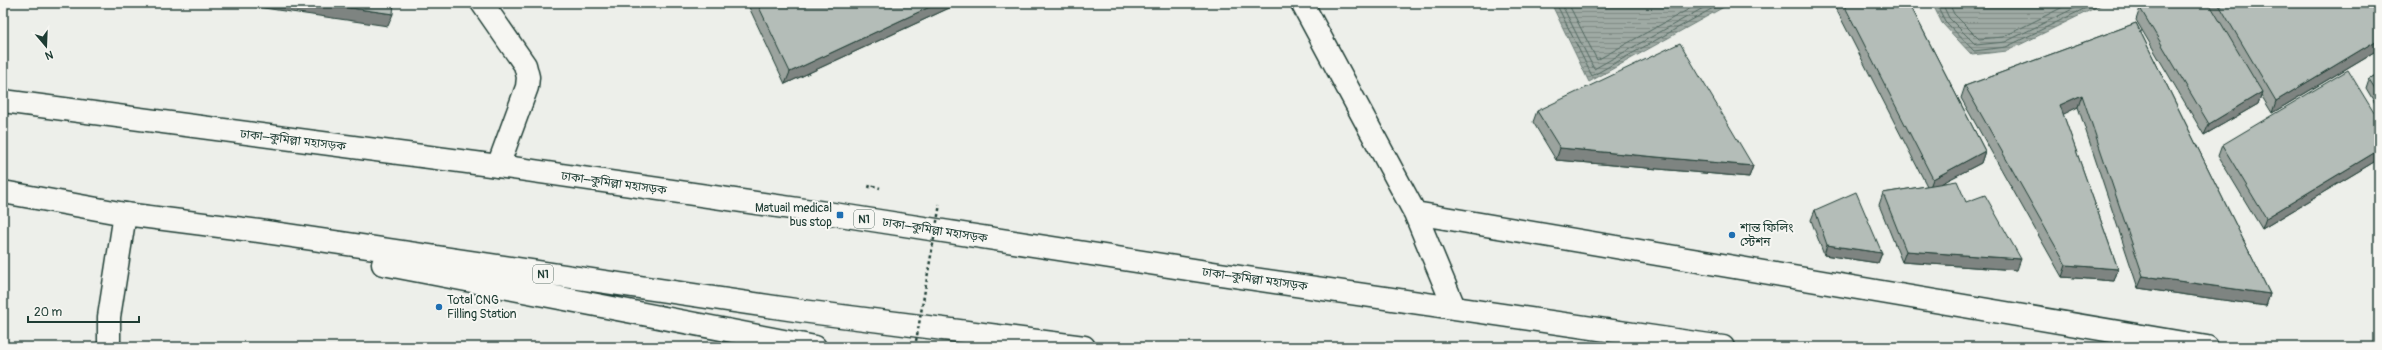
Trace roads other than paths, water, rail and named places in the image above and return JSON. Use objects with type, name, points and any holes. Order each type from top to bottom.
[{"type":"main road","points":[[482,3],[525,65],[528,77],[527,87],[498,166]]},
{"type":"main road","points":[[1302,3],[1415,213],[1454,307]]},
{"type":"main road","name":"ঢাকা–কুমিল্লা মহাসড়ক","points":[[3,101],[498,166],[840,214],[1212,273],[1723,347]]},
{"type":"main road","name":"N1","points":[[3,192],[125,214],[259,231],[802,311],[1084,347]]},
{"type":"main road","points":[[1415,213],[2207,347]]},
{"type":"main road","points":[[109,347],[109,317],[125,214],[806,346]]},
{"type":"water","points":[[1551,3],[1731,3],[1589,82]]},
{"type":"water","points":[[1932,3],[2105,3],[2007,51],[1972,55],[1942,23]]},
{"type":"place","name":"Matuail medical bus stop","points":[[840,215]]},
{"type":"place","name":"শান্ত ফিলিং স্টেশন","points":[[1732,235]]},
{"type":"place","name":"Total CNG Filling Station","points":[[439,307]]}]
